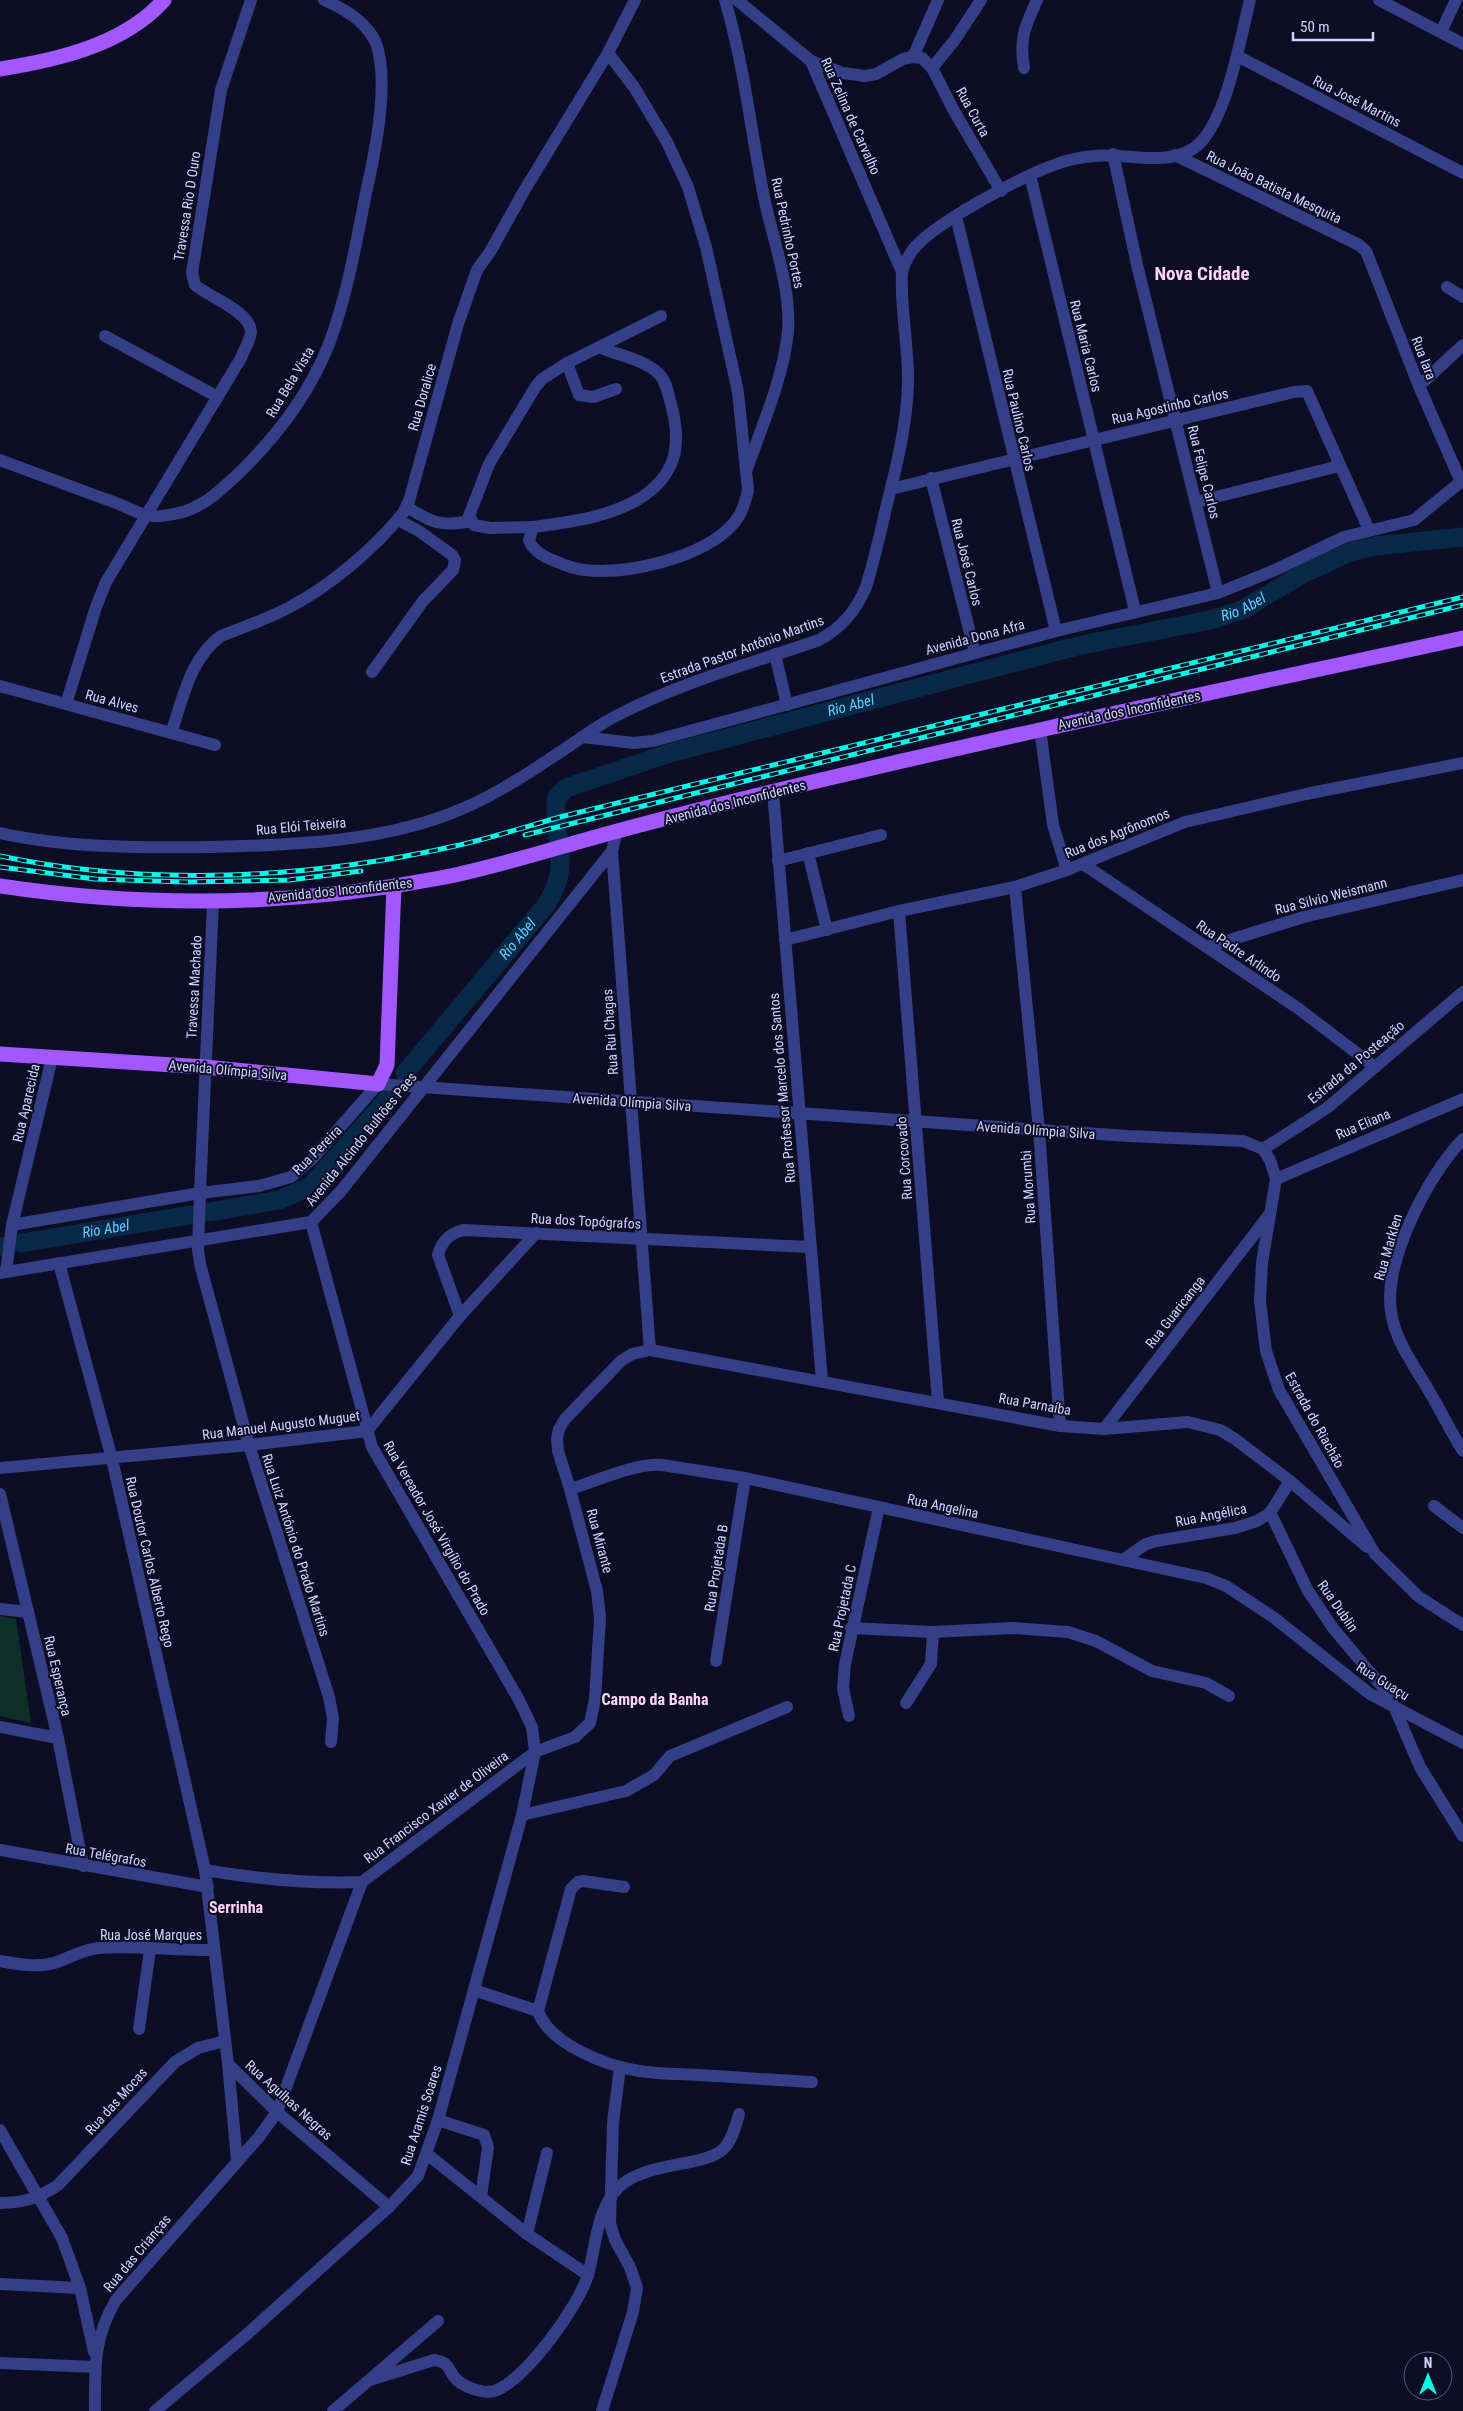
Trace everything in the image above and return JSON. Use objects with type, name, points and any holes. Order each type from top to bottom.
[{"type":"main road","points":[[0,70],[67,54],[101,42],[132,28],[164,0]]},
{"type":"main road","name":"Avenida dos Inconfidentes","points":[[0,886],[89,898],[213,902],[303,896],[394,886],[485,868],[617,831],[773,792],[1040,730],[1463,638]]},
{"type":"main road","name":"Rua Pereira","points":[[383,1084],[387,1065],[394,886]]},
{"type":"main road","name":"Avenida Olímpia Silva","points":[[0,1054],[205,1067],[383,1084]]},
{"type":"street","name":"Travessa Rio D Ouro","points":[[66,704],[101,594],[113,569],[241,358],[251,330],[246,320],[239,313],[195,285],[193,281],[193,262],[222,90],[251,0]]},
{"type":"street","name":"Rua Bela Vista","points":[[0,460],[147,515],[162,516],[183,512],[217,494],[256,457],[281,427],[307,388],[329,344],[348,280],[373,158],[381,79],[380,58],[372,35],[355,17],[324,0]]},
{"type":"street","name":"Rua Doralice","points":[[171,733],[198,660],[212,642],[221,636],[272,616],[312,594],[335,578],[398,520],[407,507],[458,324],[477,270],[490,252],[608,53],[635,0]]},
{"type":"street","name":"Rua Pedrinho Portes","points":[[725,0],[766,204],[782,268],[788,314],[788,331],[780,367],[747,469]]},
{"type":"street","name":"Rua Zelina de Carvalho","points":[[737,0],[811,61],[902,272]]},
{"type":"street","points":[[913,56],[938,0]]},
{"type":"street","points":[[811,61],[844,74],[865,76],[876,74],[913,56],[922,58],[932,68],[954,41],[981,0]]},
{"type":"street","points":[[1024,68],[1021,52],[1022,35],[1037,0]]},
{"type":"street","name":"Estrada Pastor Antônio Martins","points":[[582,737],[613,717],[652,697],[828,636],[843,624],[859,602],[870,573],[891,489],[906,413],[908,383],[902,272],[910,254],[917,245],[956,216],[1030,175],[1063,162],[1113,154],[1152,157],[1175,156],[1199,144],[1214,124],[1237,56],[1250,0]]},
{"type":"street","points":[[1379,0],[1463,44]]},
{"type":"street","points":[[1441,32],[1456,0]]},
{"type":"street","points":[[533,527],[530,540],[534,549],[552,560],[581,570],[609,572],[679,557],[721,534],[732,525],[745,504],[748,490],[738,392],[706,247],[688,187],[668,142],[634,87],[608,53]]},
{"type":"street","name":"Rua José Martins","points":[[1237,56],[1463,173]]},
{"type":"street","name":"Rua Curta","points":[[932,68],[954,111],[1001,191]]},
{"type":"street","name":"Rua Felipe Carlos","points":[[1113,154],[1138,269],[1218,593]]},
{"type":"street","name":"Rua João Batista Mesquita","points":[[1175,156],[1359,245]]},
{"type":"street","name":"Rua Maria Carlos","points":[[1030,175],[1135,612]]},
{"type":"street","name":"Rua Paulino Carlos","points":[[956,216],[1056,630]]},
{"type":"street","name":"Rua Iara","points":[[1359,245],[1370,260],[1419,386],[1462,481]]},
{"type":"street","points":[[1447,287],[1463,297]]},
{"type":"street","points":[[471,521],[470,512],[489,464],[542,379],[568,363],[661,316]]},
{"type":"street","points":[[105,336],[218,397]]},
{"type":"street","points":[[1419,386],[1463,346]]},
{"type":"street","points":[[407,507],[424,518],[448,525],[471,521],[484,528],[533,527],[582,520],[616,511],[652,490],[672,463],[678,433],[663,378],[653,369],[643,364],[599,347]]},
{"type":"street","points":[[568,363],[579,395],[593,398],[616,389]]},
{"type":"street","name":"Rua Agostinho Carlos","points":[[891,489],[1013,458],[1294,392],[1308,391],[1339,466],[1369,530]]},
{"type":"street","points":[[1196,502],[1339,466]]},
{"type":"street","name":"Rua José Carlos","points":[[931,478],[975,653]]},
{"type":"street","name":"Avenida Dona Afra","points":[[582,737],[634,743],[652,742],[1056,630],[1218,593],[1275,570],[1324,545],[1369,530],[1414,520],[1462,481]]},
{"type":"street","points":[[372,672],[423,601],[453,570],[454,565],[452,555],[420,531],[398,520]]},
{"type":"street","points":[[775,654],[787,705]]},
{"type":"street","name":"Rua Alves","points":[[0,686],[215,745]]},
{"type":"street","points":[[1040,730],[1051,816],[1067,870]]},
{"type":"street","name":"Rua Elói Teixeira","points":[[0,833],[64,842],[172,848],[273,845],[380,833],[429,820],[464,808],[553,757],[582,737]]},
{"type":"street","name":"Rua dos Agrônomos","points":[[785,940],[899,911],[1015,887],[1083,864],[1185,822],[1306,794],[1463,763]]},
{"type":"street","name":"Rua Professor Marcelo dos Santos","points":[[773,792],[800,1114],[809,1247],[822,1381]]},
{"type":"street","name":"Rua Rui Chagas","points":[[617,831],[612,851],[650,1350]]},
{"type":"street","points":[[778,860],[881,835]]},
{"type":"street","name":"Avenida Alcindo Bulhões Paes","points":[[4,1269],[59,1263],[311,1222],[342,1191],[416,1087],[612,851]]},
{"type":"street","points":[[808,853],[827,930]]},
{"type":"street","name":"Rua Padre Arlindo","points":[[1083,864],[1299,1009],[1374,1067]]},
{"type":"street","name":"Rua Silvio Weismann","points":[[1207,947],[1304,917],[1463,880]]},
{"type":"street","name":"Rua Morumbi","points":[[1015,887],[1039,1130],[1060,1426]]},
{"type":"street","name":"Travessa Machado","points":[[200,1227],[213,902]]},
{"type":"street","name":"Rua Corcovado","points":[[899,911],[938,1402]]},
{"type":"street","name":"Estrada da Posteação","points":[[1263,1149],[1327,1108],[1463,992]]},
{"type":"street","name":"Rua Aparecida","points":[[4,1269],[52,1058]]},
{"type":"street","name":"Avenida Olímpia Silva","points":[[383,1084],[916,1122],[1243,1142],[1263,1149]]},
{"type":"street","name":"Rua Pereira","points":[[12,1229],[200,1197],[259,1186],[291,1177],[312,1159],[383,1084]]},
{"type":"street","name":"Rua Eliana","points":[[1276,1180],[1463,1098]]},
{"type":"street","name":"Rua Marklen","points":[[1463,1139],[1434,1178],[1415,1210],[1395,1270],[1390,1304],[1392,1316],[1404,1348],[1463,1451]]},
{"type":"street","name":"Estrada do Riachão","points":[[1263,1149],[1273,1166],[1276,1180],[1262,1263],[1260,1301],[1263,1334],[1272,1371],[1292,1414],[1374,1554],[1419,1597],[1463,1625]]},
{"type":"street","name":"Rua Guaricanga","points":[[1104,1429],[1270,1214]]},
{"type":"street","name":"Rua Vereador José Virgílio do Prado","points":[[311,1222],[367,1431],[380,1461],[518,1698],[532,1728],[535,1752]]},
{"type":"street","name":"Rua Luiz Antônio do Prado Martins","points":[[200,1227],[198,1240],[200,1264],[249,1445],[330,1697],[333,1718],[331,1742]]},
{"type":"street","name":"Rua dos Topógrafos","points":[[460,1316],[440,1260],[440,1246],[453,1233],[463,1230],[809,1247]]},
{"type":"street","name":"Rua Manuel Augusto Muguet","points":[[0,1468],[112,1459],[367,1431],[460,1316],[536,1233]]},
{"type":"street","name":"Rua Doutor Carlos Alberto Rego","points":[[59,1263],[112,1459],[205,1870]]},
{"type":"street","name":"Rua Parnaíba","points":[[650,1350],[1060,1426],[1104,1429],[1173,1422],[1204,1425],[1235,1439],[1290,1481],[1374,1554]]},
{"type":"street","name":"Rua Mirante","points":[[535,1752],[570,1740],[580,1734],[590,1722],[593,1709],[600,1618],[598,1592],[558,1451],[557,1439],[562,1424],[621,1360],[632,1354],[650,1350]]},
{"type":"street","name":"Rua Angelina","points":[[570,1489],[653,1465],[745,1478],[1215,1581],[1252,1603],[1295,1634]]},
{"type":"street","name":"Rua Projetada B","points":[[716,1661],[745,1478]]},
{"type":"street","name":"Rua Angélica","points":[[1123,1560],[1146,1544],[1175,1537],[1248,1525],[1264,1518],[1290,1481]]},
{"type":"street","name":"Rua Esperança","points":[[0,1494],[58,1738],[83,1866]]},
{"type":"street","points":[[1434,1506],[1463,1528]]},
{"type":"street","name":"Rua Projetada C","points":[[849,1716],[843,1688],[851,1628],[879,1507]]},
{"type":"street","name":"Rua Dublin","points":[[1270,1512],[1308,1591],[1333,1628],[1389,1695],[1420,1767],[1463,1836]]},
{"type":"street","points":[[0,1609],[28,1612]]},
{"type":"street","points":[[851,1628],[933,1632],[1013,1628],[1068,1632],[1096,1641],[1152,1671],[1206,1683],[1229,1696]]},
{"type":"street","points":[[906,1703],[932,1664],[933,1632]]},
{"type":"street","name":"Rua Guaçu","points":[[1295,1634],[1370,1694],[1463,1743]]},
{"type":"street","points":[[522,1815],[626,1791],[654,1775],[670,1756],[787,1707]]},
{"type":"street","points":[[0,1728],[58,1738]]},
{"type":"street","name":"Rua Aramis Soares","points":[[155,2411],[246,2335],[389,2207],[418,2176],[438,2120],[474,1990],[522,1815],[535,1752]]},
{"type":"street","name":"Rua Francisco Xavier de Oliveira","points":[[205,1870],[287,1881],[362,1882],[535,1752]]},
{"type":"street","name":"Rua Telégrafos","points":[[0,1850],[208,1887]]},
{"type":"street","name":"Rua Agulhas Negras","points":[[205,1870],[228,2064],[277,2112],[389,2207]]},
{"type":"street","points":[[624,1887],[583,1881],[578,1882],[571,1889],[538,2011],[544,2024],[562,2040],[603,2061],[620,2067],[640,2071],[812,2082]]},
{"type":"street","points":[[277,2112],[362,1882]]},
{"type":"street","name":"Rua José Marques","points":[[0,1961],[40,1965],[95,1949],[214,1950]]},
{"type":"street","points":[[139,2028],[150,1950]]},
{"type":"street","points":[[474,1990],[538,2011]]},
{"type":"street","name":"Rua das Mocas","points":[[40,2197],[58,2185],[74,2170],[175,2062],[198,2048],[225,2042]]},
{"type":"street","points":[[228,2064],[237,2160]]},
{"type":"street","points":[[602,2411],[632,2312],[637,2288],[630,2267],[612,2232],[610,2196],[613,2123],[620,2067]]},
{"type":"street","name":"Rua das Crianças","points":[[95,2411],[95,2362],[102,2326],[116,2300],[259,2137],[277,2112]]},
{"type":"street","points":[[370,2380],[434,2360],[450,2367],[457,2380],[480,2391],[498,2389],[530,2362],[577,2301],[588,2275],[598,2228],[610,2196],[630,2178],[642,2173],[707,2158],[721,2151],[731,2138],[739,2114]]},
{"type":"street","points":[[438,2120],[480,2134],[486,2138],[488,2146],[481,2197]]},
{"type":"street","points":[[0,2130],[62,2238],[80,2288],[95,2362],[0,2363]]},
{"type":"street","points":[[527,2234],[548,2153]]},
{"type":"street","points":[[427,2154],[527,2234],[588,2275]]},
{"type":"street","points":[[0,2203],[28,2201],[40,2197]]},
{"type":"street","points":[[0,2284],[80,2288]]},
{"type":"street","points":[[334,2411],[438,2321]]},
{"type":"green space","points":[[0,1616],[16,1619],[31,1723],[0,1716]]},
{"type":"waterway","name":"Rio Abel","points":[[405,1073],[546,905],[554,891],[560,866],[556,803],[557,797],[566,788],[670,753],[1077,646],[1210,620],[1242,610],[1304,573],[1350,552],[1375,546],[1463,537]]},
{"type":"waterway","name":"Rio Abel","points":[[210,1212],[279,1200],[311,1186],[391,1095]]},
{"type":"waterway","name":"Rio Abel","points":[[21,1243],[190,1215]]},
{"type":"railway","points":[[0,856],[56,866],[170,875],[286,872],[400,857],[469,843],[564,816],[1463,597]]},
{"type":"railway","points":[[525,835],[1463,605]]},
{"type":"railway","points":[[0,867],[95,879],[186,882],[289,880],[361,871]]},
{"type":"district","name":"Nova Cidade","points":[[1202,273]]},
{"type":"district","name":"Campo da Banha","points":[[655,1699]]},
{"type":"district","name":"Serrinha","points":[[236,1907]]}]
